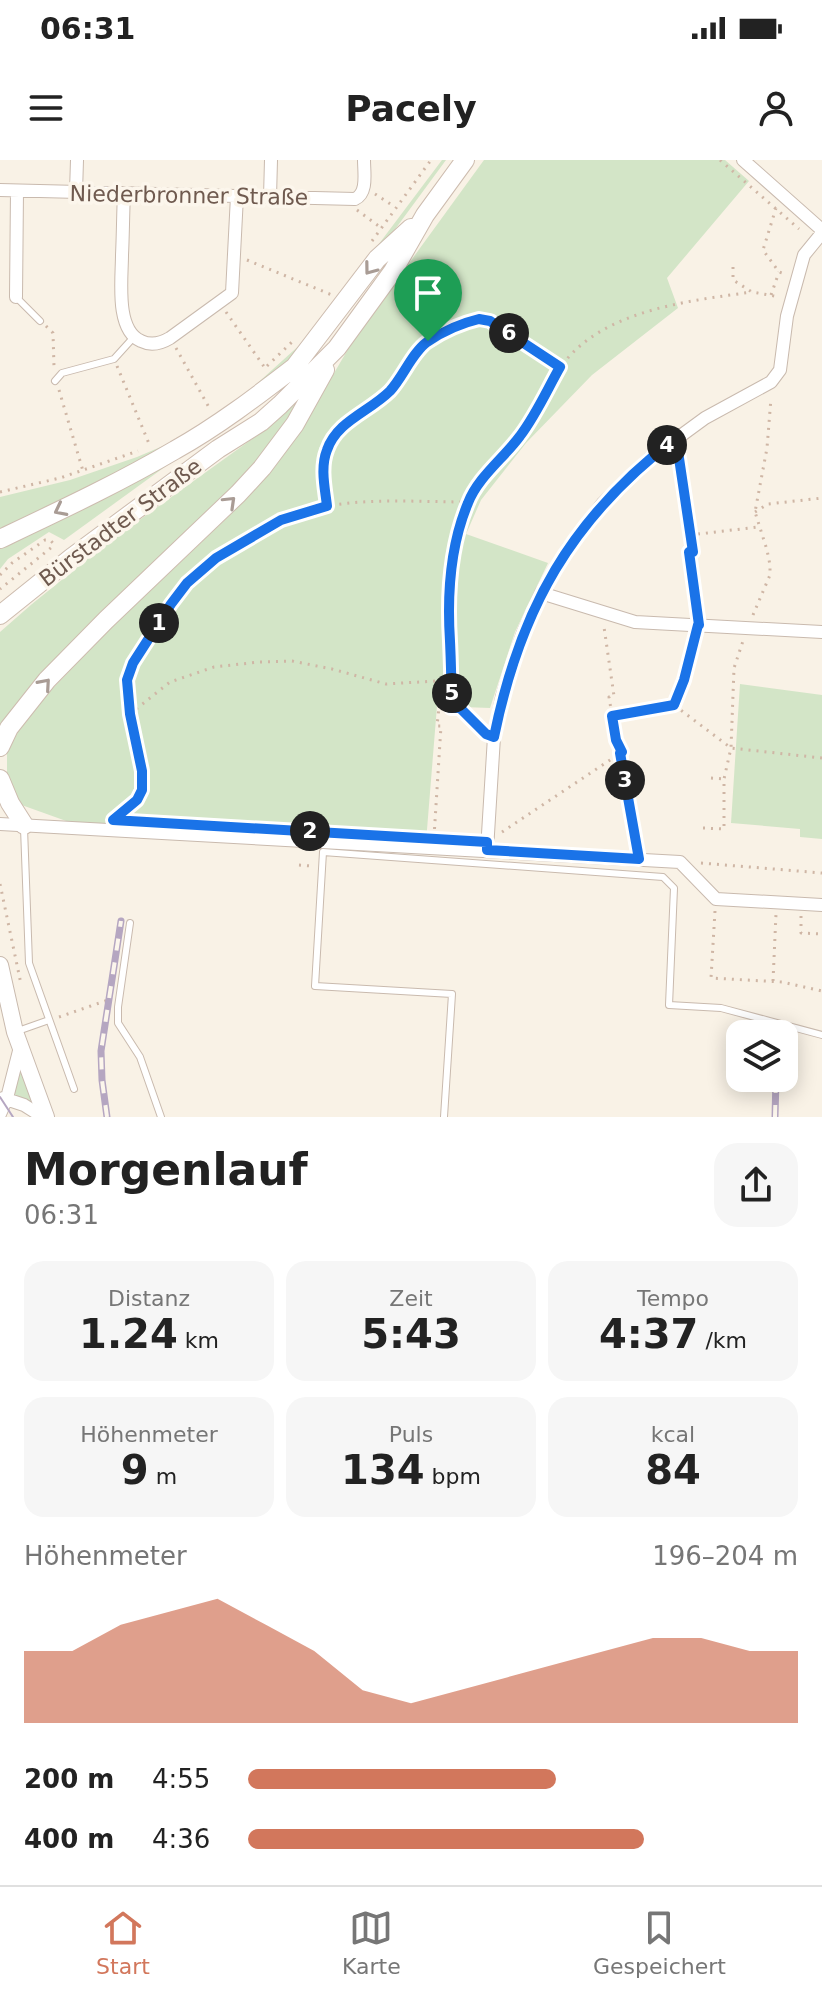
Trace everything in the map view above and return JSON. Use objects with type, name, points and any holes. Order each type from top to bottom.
[{"type":"main road","name":"Bürstadter Straße","points":[[0,615],[82,549],[218,449],[261,422],[337,348],[393,271],[425,215],[465,160]]},
{"type":"main road","name":"Bürstadter Straße","points":[[218,449],[296,366],[377,259],[425,215]]},
{"type":"main road","points":[[0,747],[9,728],[47,680],[262,468],[295,424],[337,348]]},
{"type":"main road","points":[[0,539],[176,450],[230,416],[296,366]]},
{"type":"main road","points":[[0,779],[24,825]]},
{"type":"street","points":[[76,192],[77,160]]},
{"type":"street","points":[[270,197],[271,160]]},
{"type":"street","points":[[358,195],[364,160]]},
{"type":"street","points":[[487,846],[494,737],[502,697],[523,633],[541,593],[569,547],[603,503],[649,459],[705,418],[771,382],[780,370],[790,298],[804,255],[820,235],[743,160]]},
{"type":"street","name":"Niederbronner Straße","points":[[0,190],[270,197],[358,195]]},
{"type":"street","points":[[16,297],[17,191]]},
{"type":"street","points":[[124,193],[121,301],[124,319],[133,338],[147,344],[160,344],[232,293],[237,196]]},
{"type":"street","points":[[541,593],[635,622],[822,632]]},
{"type":"street","points":[[0,824],[487,846],[680,862],[716,899],[822,905]]},
{"type":"street","points":[[0,965],[18,1040],[44,1117]]},
{"type":"street","points":[[0,1114],[18,1040]]},
{"type":"street","points":[[4,1098],[44,1117]]},
{"type":"lane","points":[[16,297],[40,321]]},
{"type":"lane","points":[[55,381],[62,373],[114,359],[133,338]]},
{"type":"lane","points":[[24,825],[29,963],[74,1089]]},
{"type":"lane","points":[[444,1117],[452,994],[315,986],[323,852],[663,877],[674,888],[669,1005],[721,1008],[822,1035]]},
{"type":"lane","points":[[130,923],[118,1023],[140,1057],[161,1117]]},
{"type":"lane","points":[[18,1040],[49,1020]]},
{"type":"path","points":[[365,250],[431,160]]},
{"type":"path","points":[[720,160],[776,208],[820,235]]},
{"type":"path","points":[[382,227],[349,204],[369,190],[396,208]]},
{"type":"path","points":[[776,208],[763,250],[779,272],[797,278]]},
{"type":"path","points":[[235,259],[247,260],[332,295]]},
{"type":"path","points":[[733,267],[733,280],[752,292]]},
{"type":"path","points":[[771,295],[779,272]]},
{"type":"path","points":[[451,708],[451,568],[468,502],[522,433],[560,367],[581,344],[627,318],[684,302],[752,292],[790,298]]},
{"type":"path","points":[[220,303],[265,368],[293,341]]},
{"type":"path","points":[[327,506],[323,469],[327,449],[336,433],[388,394],[428,341],[465,323],[479,319],[490,321],[560,367]]},
{"type":"path","points":[[40,321],[53,333],[55,381],[83,471]]},
{"type":"path","points":[[170,338],[211,412],[221,405]]},
{"type":"path","points":[[114,359],[150,446]]},
{"type":"path","points":[[674,705],[699,625],[689,552],[693,552],[676,438]]},
{"type":"path","points":[[0,492],[60,478],[139,451]]},
{"type":"path","points":[[755,512],[768,504],[822,498]]},
{"type":"path","points":[[128,821],[113,820],[137,800],[142,790],[142,771],[130,714],[127,680],[133,663],[187,583],[216,558],[249,537],[281,520],[327,506],[369,502],[468,502]]},
{"type":"path","points":[[690,535],[759,526]]},
{"type":"path","points":[[0,575],[45,540],[53,543],[0,589]]},
{"type":"path","points":[[602,613],[614,696],[609,697],[616,740],[622,752],[639,859]]},
{"type":"path","points":[[130,714],[170,682],[214,667],[259,662],[292,661],[386,684],[453,680]]},
{"type":"path","points":[[612,716],[674,705],[731,748],[822,758]]},
{"type":"path","points":[[434,838],[441,726],[437,726],[439,707],[460,708],[486,734],[494,737]]},
{"type":"path","points":[[487,846],[620,753]]},
{"type":"path","points":[[711,778],[724,779]]},
{"type":"path","points":[[701,863],[822,873]]},
{"type":"path","points":[[299,865],[306,866]]},
{"type":"path","points":[[0,884],[21,985]]},
{"type":"path","points":[[716,899],[711,978],[773,981],[822,991]]},
{"type":"path","points":[[773,981],[776,902]]},
{"type":"path","points":[[802,904],[801,933],[822,934]]},
{"type":"path","points":[[49,1020],[119,996]]},
{"type":"green space","points":[[442,160],[446,160],[335,311],[265,383],[158,455],[0,530],[0,497],[70,480],[170,443],[212,418],[251,389],[303,342]]},
{"type":"green space","points":[[484,160],[725,160],[749,181],[667,278],[678,308],[592,375],[526,443],[481,500],[466,534],[548,563],[515,632],[490,708],[437,706],[426,842],[69,822],[16,803],[7,776],[7,753],[21,726],[110,629],[228,517],[274,468],[296,438],[354,339]]},
{"type":"green space","points":[[310,385],[282,433],[248,475],[0,729],[0,632],[106,544],[252,439]]},
{"type":"green space","points":[[184,453],[64,540],[49,532],[8,559],[0,569],[0,549],[105,497]]},
{"type":"green space","points":[[740,684],[822,695],[822,839],[800,837],[800,829],[731,823]]},
{"type":"green space","points":[[20,1068],[32,1102],[14,1095]]},
{"type":"tram line","points":[[0,1097],[13,1117]]},
{"type":"railway","points":[[107,1117],[101,1051],[121,921]]},
{"type":"railway","points":[[775,1117],[776,1092]]},
{"type":"route","points":[[479,319],[490,321],[560,367],[522,433],[468,502],[451,568],[451,708],[460,708],[486,734],[494,737],[502,697],[523,633],[541,593],[569,547],[603,503],[676,438],[693,552],[689,552],[699,625],[674,705],[612,716],[616,740],[622,752],[639,859],[487,850],[487,842],[113,820],[137,800],[142,790],[142,771],[130,714],[127,680],[133,663],[171,604],[187,583],[216,558],[249,537],[281,520],[327,506],[323,469],[327,449],[336,433],[388,394],[428,341],[465,323],[479,319]]}]
